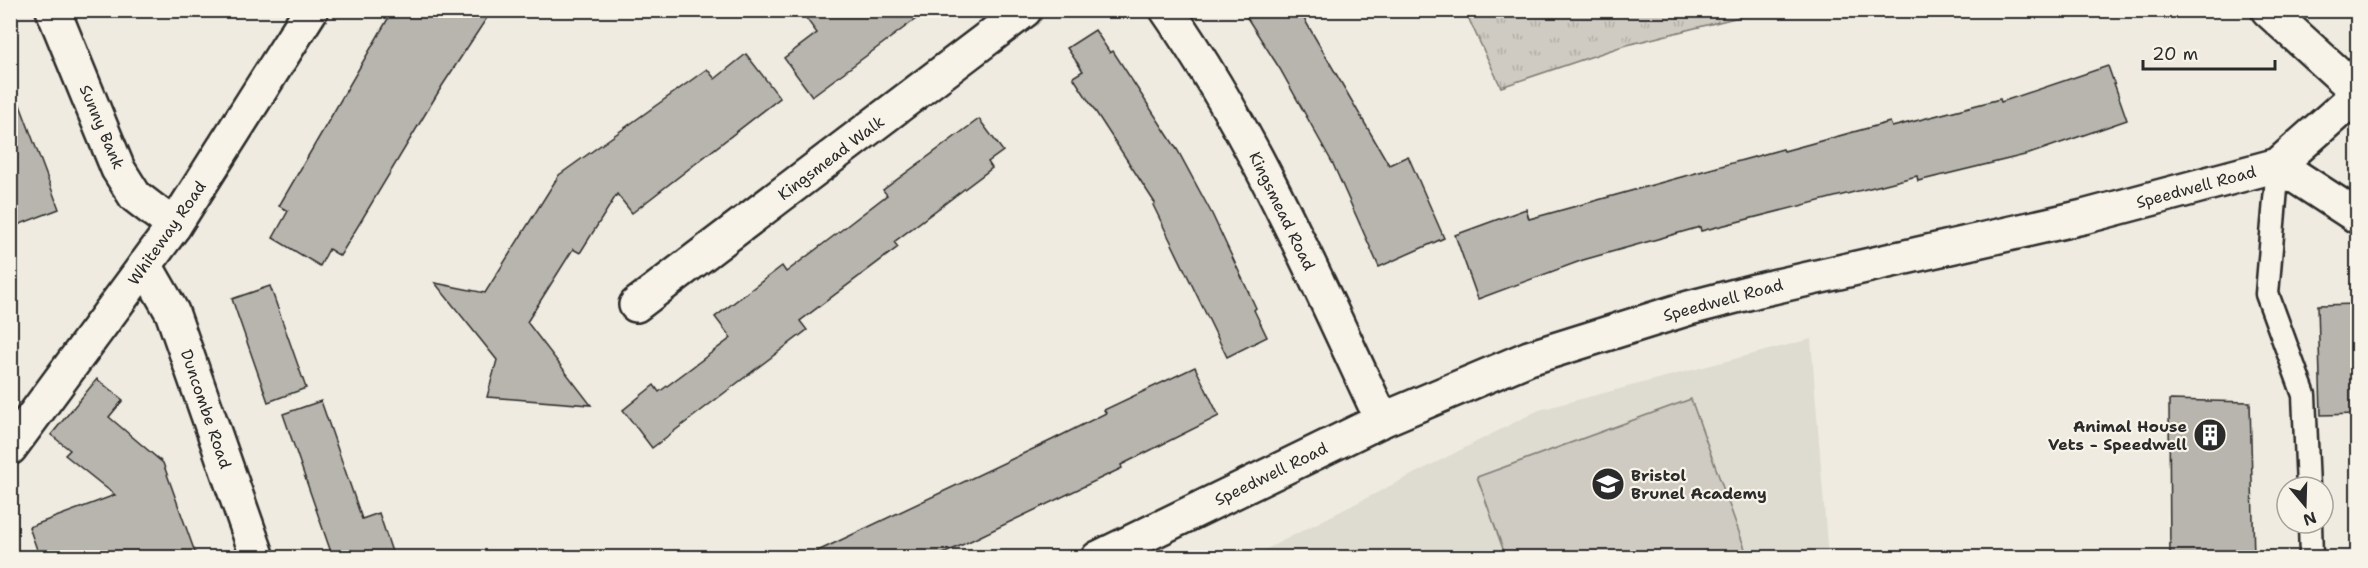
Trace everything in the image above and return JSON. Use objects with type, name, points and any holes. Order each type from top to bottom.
[{"type":"street","name":"Sunny Bank","points":[[53,10],[118,169],[135,196],[174,226]]},
{"type":"street","name":"Whiteway Road","points":[[10,448],[174,226],[311,10]]},
{"type":"street","name":"Kingsmead Walk","points":[[636,305],[1025,10]]},
{"type":"street","name":"Kingsmead Road","points":[[1167,10],[1201,60],[1266,173],[1382,420]]},
{"type":"street","points":[[2268,10],[2358,93]]},
{"type":"street","name":"Speedwell Road","points":[[1098,558],[1382,420],[1529,358],[1689,308],[2083,217],[2278,165],[2358,93]]},
{"type":"street","points":[[2278,165],[2358,217]]},
{"type":"street","name":"Duncombe Road","points":[[145,265],[172,312],[258,558]]},
{"type":"lane","points":[[2278,165],[2266,294],[2304,395],[2307,475]]},
{"type":"lane","points":[[2310,535],[2311,558]]},
{"type":"shaded area","name":"Bristol Brunel Academy","points":[[1811,339],[1828,557],[1249,558],[1539,410]]},
{"type":"green space","points":[[1465,11],[1763,11],[1623,46],[1501,87]]},
{"type":"green space","points":[[1691,399],[1748,557],[1506,557],[1477,477]]},
{"type":"building","points":[[393,10],[492,10],[442,86],[340,256],[329,249],[320,266],[273,238],[288,211],[279,206]]},
{"type":"building","points":[[800,10],[928,10],[812,96],[784,58],[817,33]]},
{"type":"building","points":[[1242,10],[1299,10],[1389,165],[1408,156],[1444,238],[1379,267],[1333,164],[1280,69]]},
{"type":"building","points":[[1095,30],[1110,53],[1113,51],[1178,151],[1212,214],[1256,308],[1254,310],[1267,337],[1227,357],[1153,205],[1155,203],[1073,77],[1083,71],[1067,48]]},
{"type":"building","points":[[746,54],[780,98],[632,213],[617,194],[580,253],[573,249],[527,322],[591,405],[487,397],[497,360],[435,283],[485,293],[559,175],[707,69],[715,79]]},
{"type":"building","points":[[2108,66],[2127,120],[2029,154],[1918,181],[1917,176],[1701,231],[1700,227],[1583,260],[1478,299],[1455,235],[1526,209],[1529,219],[1890,122],[1892,127],[2000,99],[2001,102]]},
{"type":"building","points":[[14,89],[59,209],[10,228],[10,90]]},
{"type":"building","points":[[979,119],[1003,151],[988,162],[992,168],[894,242],[898,247],[800,321],[807,330],[652,448],[623,410],[654,385],[659,392],[731,338],[715,317],[782,266],[786,272],[887,195],[883,190]]},
{"type":"building","points":[[270,286],[306,388],[268,402],[232,299]]},
{"type":"building","points":[[2358,304],[2358,414],[2321,415],[2318,305]]},
{"type":"building","points":[[1195,367],[1219,416],[1121,465],[1122,468],[935,558],[803,558],[1052,440],[1106,413],[1104,410]]},
{"type":"building","points":[[97,379],[123,400],[109,417],[163,463],[197,558],[40,558],[29,527],[115,495],[65,455],[70,450],[51,435]]},
{"type":"building","name":"Animal House Vets - Speedwell","points":[[2169,400],[2250,402],[2254,558],[2170,558]]},
{"type":"building","points":[[321,401],[362,519],[379,513],[394,558],[333,558],[283,414]]},
{"type":"place","name":"Animal House Vets - Speedwell","points":[[2210,435]]},
{"type":"place","name":"Bristol Brunel Academy","points":[[1608,484]]}]
